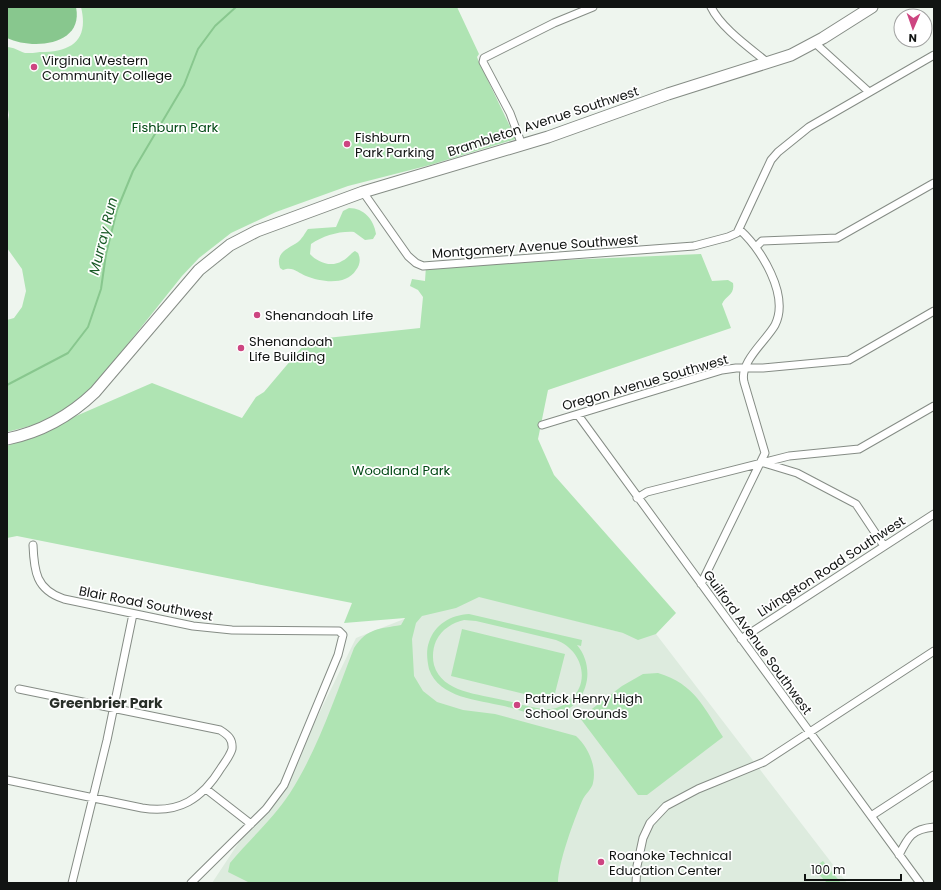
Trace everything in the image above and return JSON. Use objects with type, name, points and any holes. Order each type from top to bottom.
[{"type":"main road","name":"Brambleton Avenue Southwest","points":[[7,439],[47,426],[63,418],[84,402],[107,379],[185,284],[213,257],[257,231],[363,192],[572,129],[668,94],[791,55],[815,43],[872,7]]},
{"type":"street","points":[[522,145],[510,113],[483,60],[492,53],[593,7]]},
{"type":"street","points":[[711,7],[726,26],[768,63]]},
{"type":"street","points":[[815,43],[869,92]]},
{"type":"street","points":[[701,584],[762,462],[765,450],[744,382],[743,372],[772,329],[779,311],[779,302],[773,281],[756,247],[739,229],[771,160],[778,152],[809,127],[934,55]]},
{"type":"street","points":[[756,247],[762,242],[837,238],[934,183]]},
{"type":"street","name":"Montgomery Avenue Southwest","points":[[363,192],[411,259],[416,263],[426,266],[682,248],[733,236],[739,229]]},
{"type":"street","name":"Oregon Avenue Southwest","points":[[542,425],[713,373],[745,367],[763,368],[849,360],[934,311]]},
{"type":"street","points":[[637,498],[647,492],[789,456],[859,449],[934,406]]},
{"type":"street","name":"Guilford Avenue Southwest","points":[[578,414],[637,498],[920,883]]},
{"type":"street","points":[[762,462],[797,473],[856,504],[884,546]]},
{"type":"street","name":"Livingston Road Southwest","points":[[741,639],[934,514]]},
{"type":"street","name":"Blair Road Southwest","points":[[33,545],[34,565],[38,579],[46,590],[54,595],[78,603],[173,623],[217,629],[340,632],[343,638],[338,654],[291,771],[277,795],[251,824]]},
{"type":"street","points":[[72,883],[93,798],[133,614]]},
{"type":"street","points":[[636,883],[637,866],[643,838],[650,823],[666,806],[698,789],[764,762],[809,731],[934,651]]},
{"type":"street","points":[[7,780],[142,808],[162,810],[188,802],[206,789],[231,753],[232,744],[226,733],[199,726],[19,689]]},
{"type":"street","points":[[871,816],[934,775]]},
{"type":"street","points":[[192,883],[251,824],[206,789]]},
{"type":"street","points":[[899,855],[906,841],[914,832],[925,828],[934,827]]},
{"type":"shaded area","points":[[7,7],[76,7],[76,20],[72,30],[64,37],[54,42],[29,44],[17,42],[7,38]]},
{"type":"shaded area","name":"Patrick Henry High School Grounds","points":[[470,593],[623,633],[656,634],[847,883],[212,883],[251,824],[291,771],[356,638]]},
{"type":"green space","name":"Fishburn Park","points":[[81,7],[457,7],[479,54],[477,57],[479,62],[516,139],[430,165],[348,186],[276,212],[231,233],[199,258],[182,276],[95,385],[77,403],[45,422],[7,432],[7,320],[14,318],[22,307],[26,291],[22,269],[7,248],[7,127],[9,115],[7,104],[7,47],[29,53],[61,50],[69,46],[76,42],[80,36],[83,18]]},
{"type":"green space","points":[[349,208],[359,210],[371,220],[376,234],[373,239],[365,240],[354,232],[337,233],[326,236],[311,244],[310,254],[320,262],[333,264],[344,260],[355,251],[360,257],[360,262],[352,275],[340,281],[326,281],[303,275],[293,269],[283,270],[280,268],[279,258],[283,252],[299,241],[308,229],[336,227],[343,211]]},
{"type":"green space","name":"Woodland Park","points":[[701,254],[712,281],[728,280],[733,283],[733,290],[722,304],[731,328],[548,390],[538,439],[554,475],[676,613],[656,634],[638,640],[623,633],[479,597],[456,608],[422,616],[416,623],[412,639],[414,676],[423,691],[437,702],[463,710],[495,714],[576,736],[588,751],[594,770],[593,783],[582,801],[571,830],[563,853],[558,883],[250,883],[228,872],[230,863],[276,812],[300,776],[318,741],[354,648],[359,641],[374,630],[401,625],[405,618],[344,623],[352,603],[17,536],[7,538],[7,446],[152,383],[242,418],[256,397],[264,392],[308,340],[420,328],[423,297],[418,290],[410,286],[412,279],[425,281],[426,266]]},
{"type":"green space","points":[[469,614],[582,640],[581,646],[577,645],[587,666],[587,677],[585,688],[580,697],[564,712],[552,715],[540,715],[460,696],[441,686],[434,679],[429,669],[427,648],[435,630],[440,625],[456,616]],"holes":[[[464,620],[476,621],[556,640],[565,644],[572,650],[581,666],[581,684],[577,692],[564,705],[554,709],[545,709],[473,694],[453,687],[438,674],[434,665],[433,653],[436,641],[441,633],[451,625]]]},
{"type":"green space","points":[[462,629],[565,654],[553,701],[451,676]]},
{"type":"green space","points":[[658,673],[671,678],[690,690],[704,707],[723,737],[647,795],[638,795],[580,718],[622,686],[643,674]]},
{"type":"green space","points":[[823,861],[841,883],[827,883],[813,868]]},
{"type":"waterway","name":"Murray Run","points":[[7,385],[68,353],[88,327],[101,289],[106,254],[117,210],[133,171],[184,85],[198,49],[215,26],[236,7]]},
{"type":"place","name":"Virginia Western Community College","points":[[34,67]]},
{"type":"place","name":"Fishburn Park Parking","points":[[347,144]]},
{"type":"place","name":"Shenandoah Life","points":[[257,315]]},
{"type":"place","name":"Shenandoah Life Building","points":[[241,348]]},
{"type":"place","name":"Patrick Henry High School Grounds","points":[[517,705]]},
{"type":"place","name":"Roanoke Technical Education Center","points":[[601,862]]},
{"type":"district","name":"Greenbrier Park","points":[[106,703]]}]
